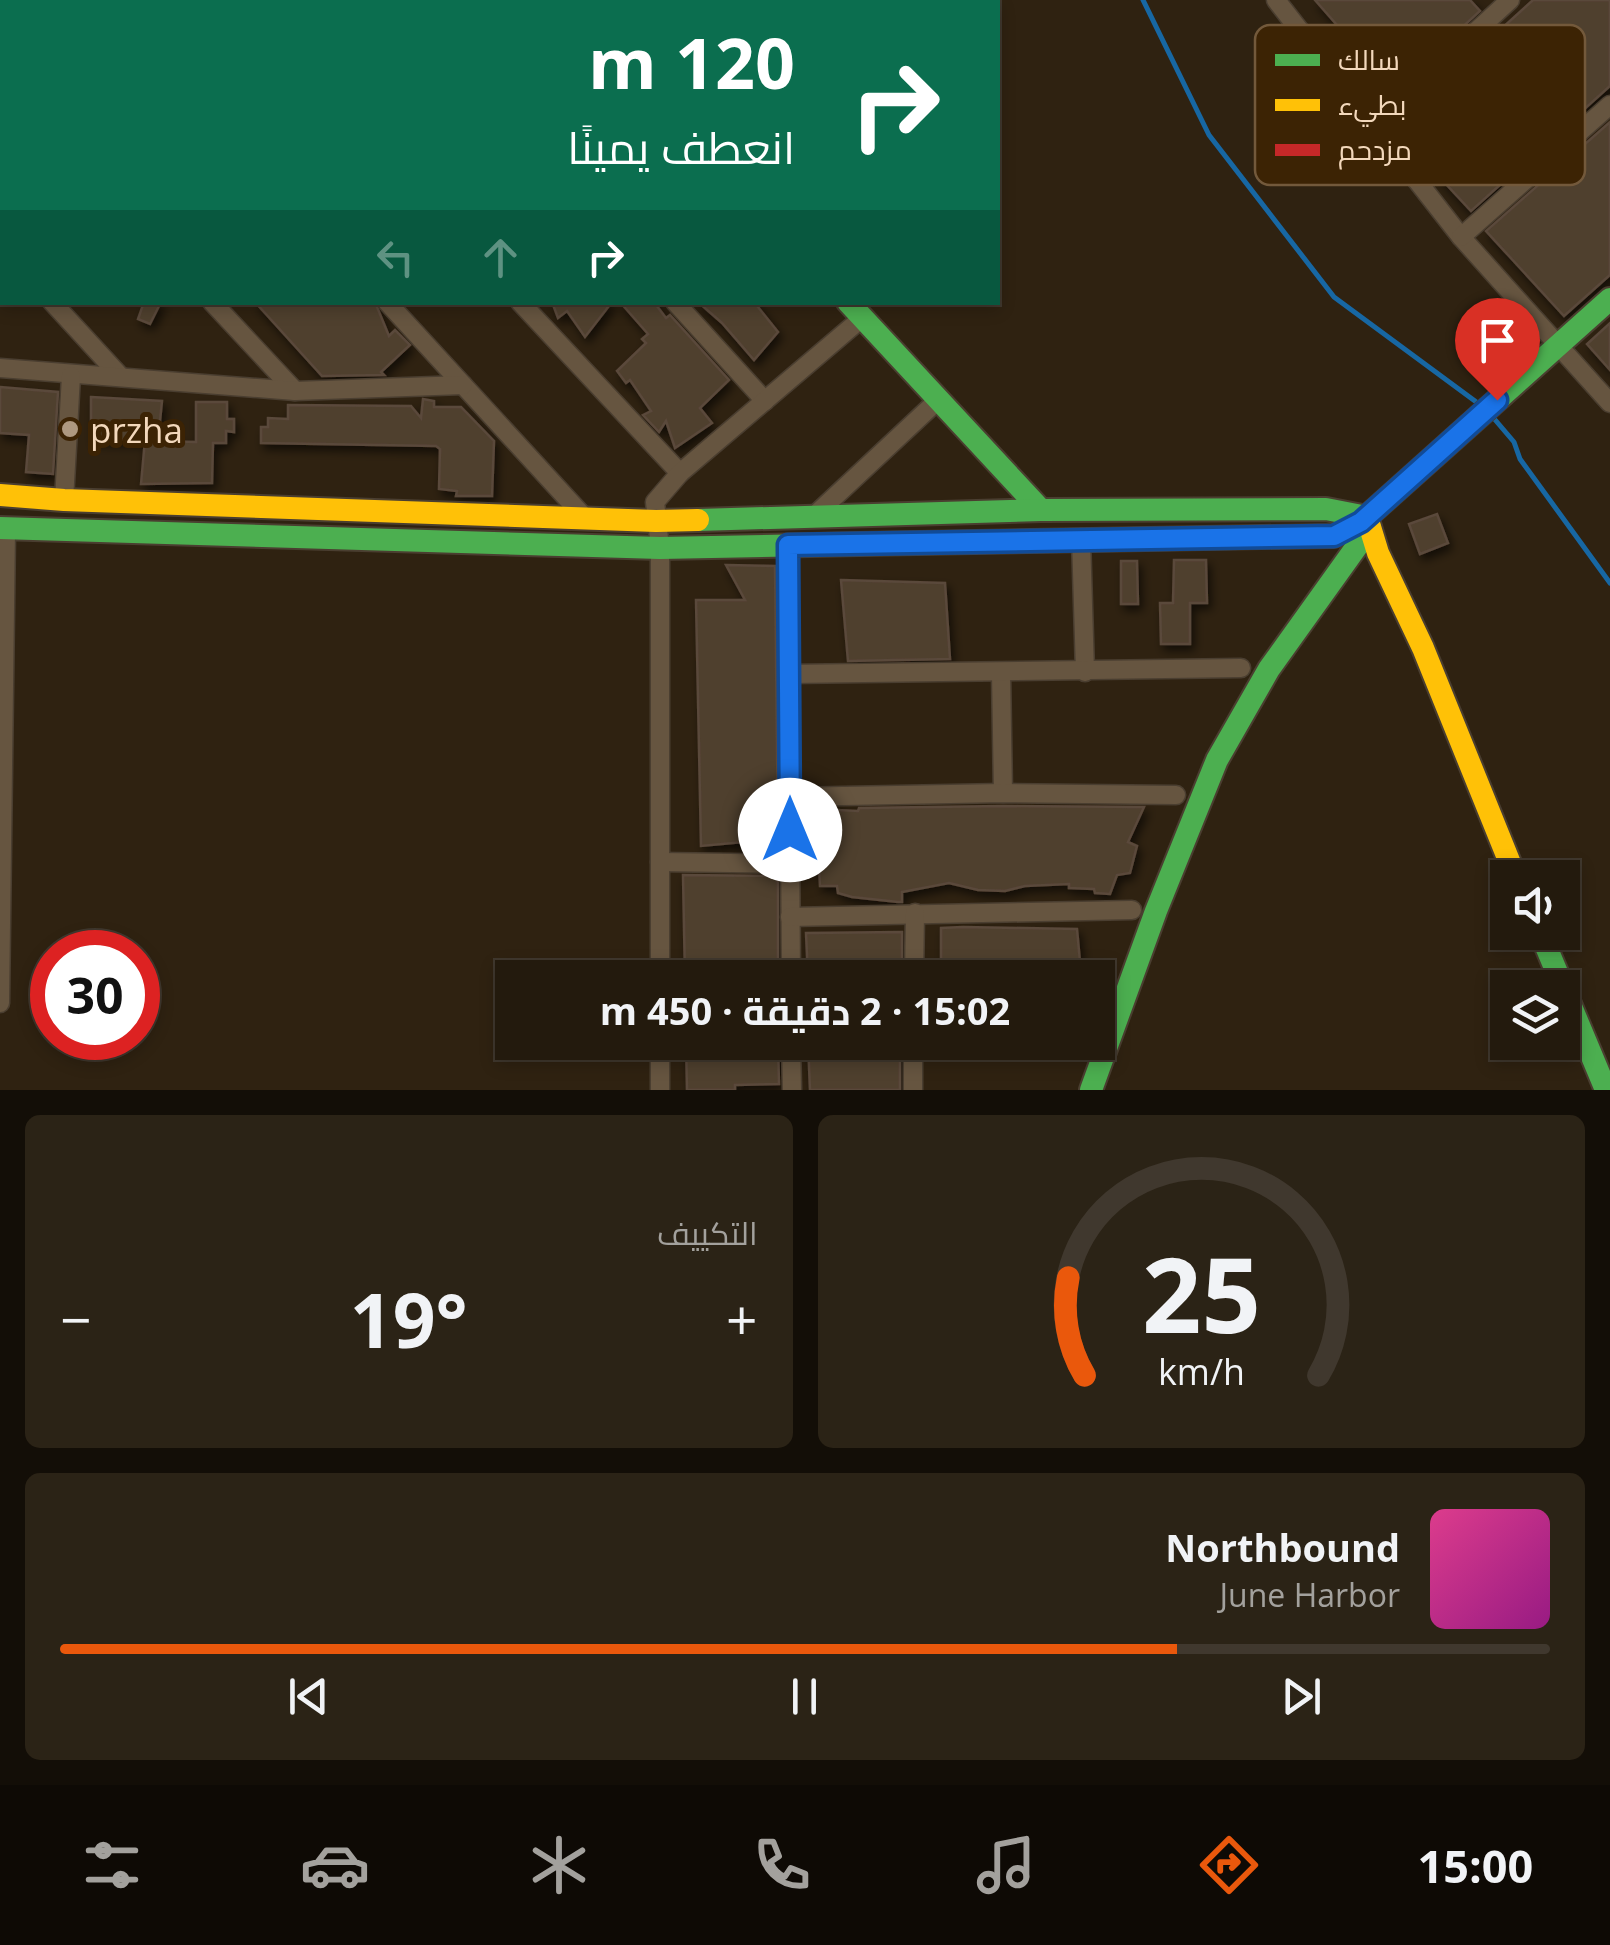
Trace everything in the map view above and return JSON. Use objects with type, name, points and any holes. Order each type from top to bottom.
[{"type":"street","points":[[1276,0],[1295,25]]},
{"type":"street","points":[[1476,25],[1499,3]]},
{"type":"street","points":[[1585,127],[1610,105]]},
{"type":"street","points":[[1419,185],[1461,238],[1610,403]]},
{"type":"street","points":[[1461,238],[1520,185]]},
{"type":"street","points":[[1092,1090],[1156,911],[1217,760],[1270,669],[1368,522],[1610,299]]},
{"type":"street","points":[[55,305],[121,377]]},
{"type":"street","points":[[215,305],[295,391]]},
{"type":"street","points":[[393,305],[586,518]]},
{"type":"street","points":[[523,305],[680,473]]},
{"type":"street","points":[[678,305],[765,400]]},
{"type":"street","points":[[660,960],[660,548],[656,498],[765,400],[855,310],[1041,510]]},
{"type":"street","points":[[0,368],[295,391],[463,385]]},
{"type":"street","points":[[64,500],[70,376]]},
{"type":"street","points":[[814,516],[938,400]]},
{"type":"street","points":[[0,495],[656,521],[1041,510],[1326,508],[1368,522]]},
{"type":"street","points":[[0,1003],[3,529],[660,548],[1334,536],[1368,522]]},
{"type":"street","points":[[1368,522],[1509,860]]},
{"type":"street","points":[[1081,538],[1086,672]]},
{"type":"street","points":[[788,545],[791,960]]},
{"type":"street","points":[[789,674],[1242,668]]},
{"type":"street","points":[[1001,673],[1003,792]]},
{"type":"street","points":[[790,796],[1176,794]]},
{"type":"street","points":[[660,862],[790,864]]},
{"type":"street","points":[[790,917],[1132,910]]},
{"type":"street","points":[[914,960],[915,913]]},
{"type":"street","points":[[1548,950],[1606,1090]]},
{"type":"street","points":[[660,1060],[660,1090]]},
{"type":"street","points":[[791,1060],[792,1090]]},
{"type":"street","points":[[913,1060],[913,1090]]},
{"type":"building","points":[[1315,0],[1470,0],[1480,11],[1465,25],[1337,25]]},
{"type":"building","points":[[1533,0],[1610,0],[1610,86],[1585,108],[1585,25],[1505,25]]},
{"type":"building","points":[[1610,122],[1610,275],[1564,316],[1486,231],[1538,185],[1585,185],[1585,144]]},
{"type":"building","points":[[1447,185],[1500,185],[1471,211]]},
{"type":"building","points":[[143,305],[160,305],[150,324],[138,319]]},
{"type":"building","points":[[258,305],[376,305],[389,336],[395,330],[410,345],[381,372],[384,375],[322,376]]},
{"type":"building","points":[[553,305],[610,305],[585,337],[567,311],[558,318]]},
{"type":"building","points":[[623,305],[656,305],[729,380],[700,408],[712,423],[675,448],[666,421],[659,432],[643,415],[651,411],[630,380],[626,383],[617,371],[646,343],[642,339],[648,334]]},
{"type":"building","points":[[701,305],[756,305],[778,332],[754,360]]},
{"type":"building","points":[[1610,323],[1610,370],[1587,344]]},
{"type":"building","points":[[0,387],[58,392],[53,474],[26,472],[29,435],[0,433]]},
{"type":"building","points":[[91,397],[162,401],[158,441],[196,442],[196,402],[227,402],[227,419],[234,419],[234,432],[226,431],[226,443],[213,443],[212,483],[141,484],[145,440],[91,439]]},
{"type":"building","points":[[423,399],[434,401],[434,407],[461,407],[494,441],[492,496],[456,496],[457,491],[439,489],[440,449],[436,446],[261,443],[261,427],[268,427],[268,418],[288,419],[288,405],[411,406],[421,418]]},
{"type":"building","points":[[1437,514],[1448,543],[1420,554],[1409,524]]},
{"type":"building","points":[[1174,560],[1206,560],[1207,603],[1190,603],[1190,644],[1161,644],[1160,603],[1173,603]]},
{"type":"building","points":[[1121,561],[1137,561],[1138,604],[1121,604]]},
{"type":"building","points":[[726,565],[775,566],[778,839],[701,846],[696,600],[745,600]]},
{"type":"building","points":[[841,580],[945,583],[950,659],[848,661]]},
{"type":"building","points":[[1144,807],[1128,842],[1137,846],[1130,873],[1117,875],[1110,894],[1069,888],[1069,884],[1005,891],[949,883],[902,892],[902,902],[898,902],[852,897],[838,893],[837,886],[820,886],[816,809]]},
{"type":"building","points":[[683,875],[778,876],[778,960],[685,960]]},
{"type":"building","points":[[941,928],[1077,929],[1080,960],[941,960]]},
{"type":"building","points":[[902,932],[902,960],[807,960],[806,933]]},
{"type":"building","points":[[686,1060],[778,1060],[779,1084],[735,1085],[735,1090],[687,1090]]},
{"type":"building","points":[[809,1060],[900,1060],[900,1090],[810,1090]]},
{"type":"waterway","points":[[1143,0],[1209,135],[1334,297],[1479,404]]},
{"type":"waterway","points":[[1491,415],[1514,442],[1520,459],[1610,583]]},
{"type":"traffic: fast","points":[[1262,537],[1334,536],[1361,522],[1610,299]]},
{"type":"traffic: fast","points":[[851,305],[1041,510]]},
{"type":"traffic: fast","points":[[698,520],[1041,510],[1326,509],[1367,517]]},
{"type":"traffic: fast","points":[[0,528],[660,548],[860,544]]},
{"type":"traffic: fast","points":[[1091,1090],[1156,911],[1217,760],[1269,669],[1370,528]]},
{"type":"traffic: fast","points":[[1548,950],[1606,1090]]},
{"type":"traffic: slow","points":[[0,495],[698,520]]},
{"type":"traffic: slow","points":[[1367,517],[1378,553],[1423,648],[1509,860]]},
{"type":"traffic: jam","points":[[860,544],[1262,537]]},
{"type":"place","name":"przha","points":[[70,429]]},
{"type":"route","points":[[790,830],[788,545],[1334,536],[1361,522],[1497,400]]}]
